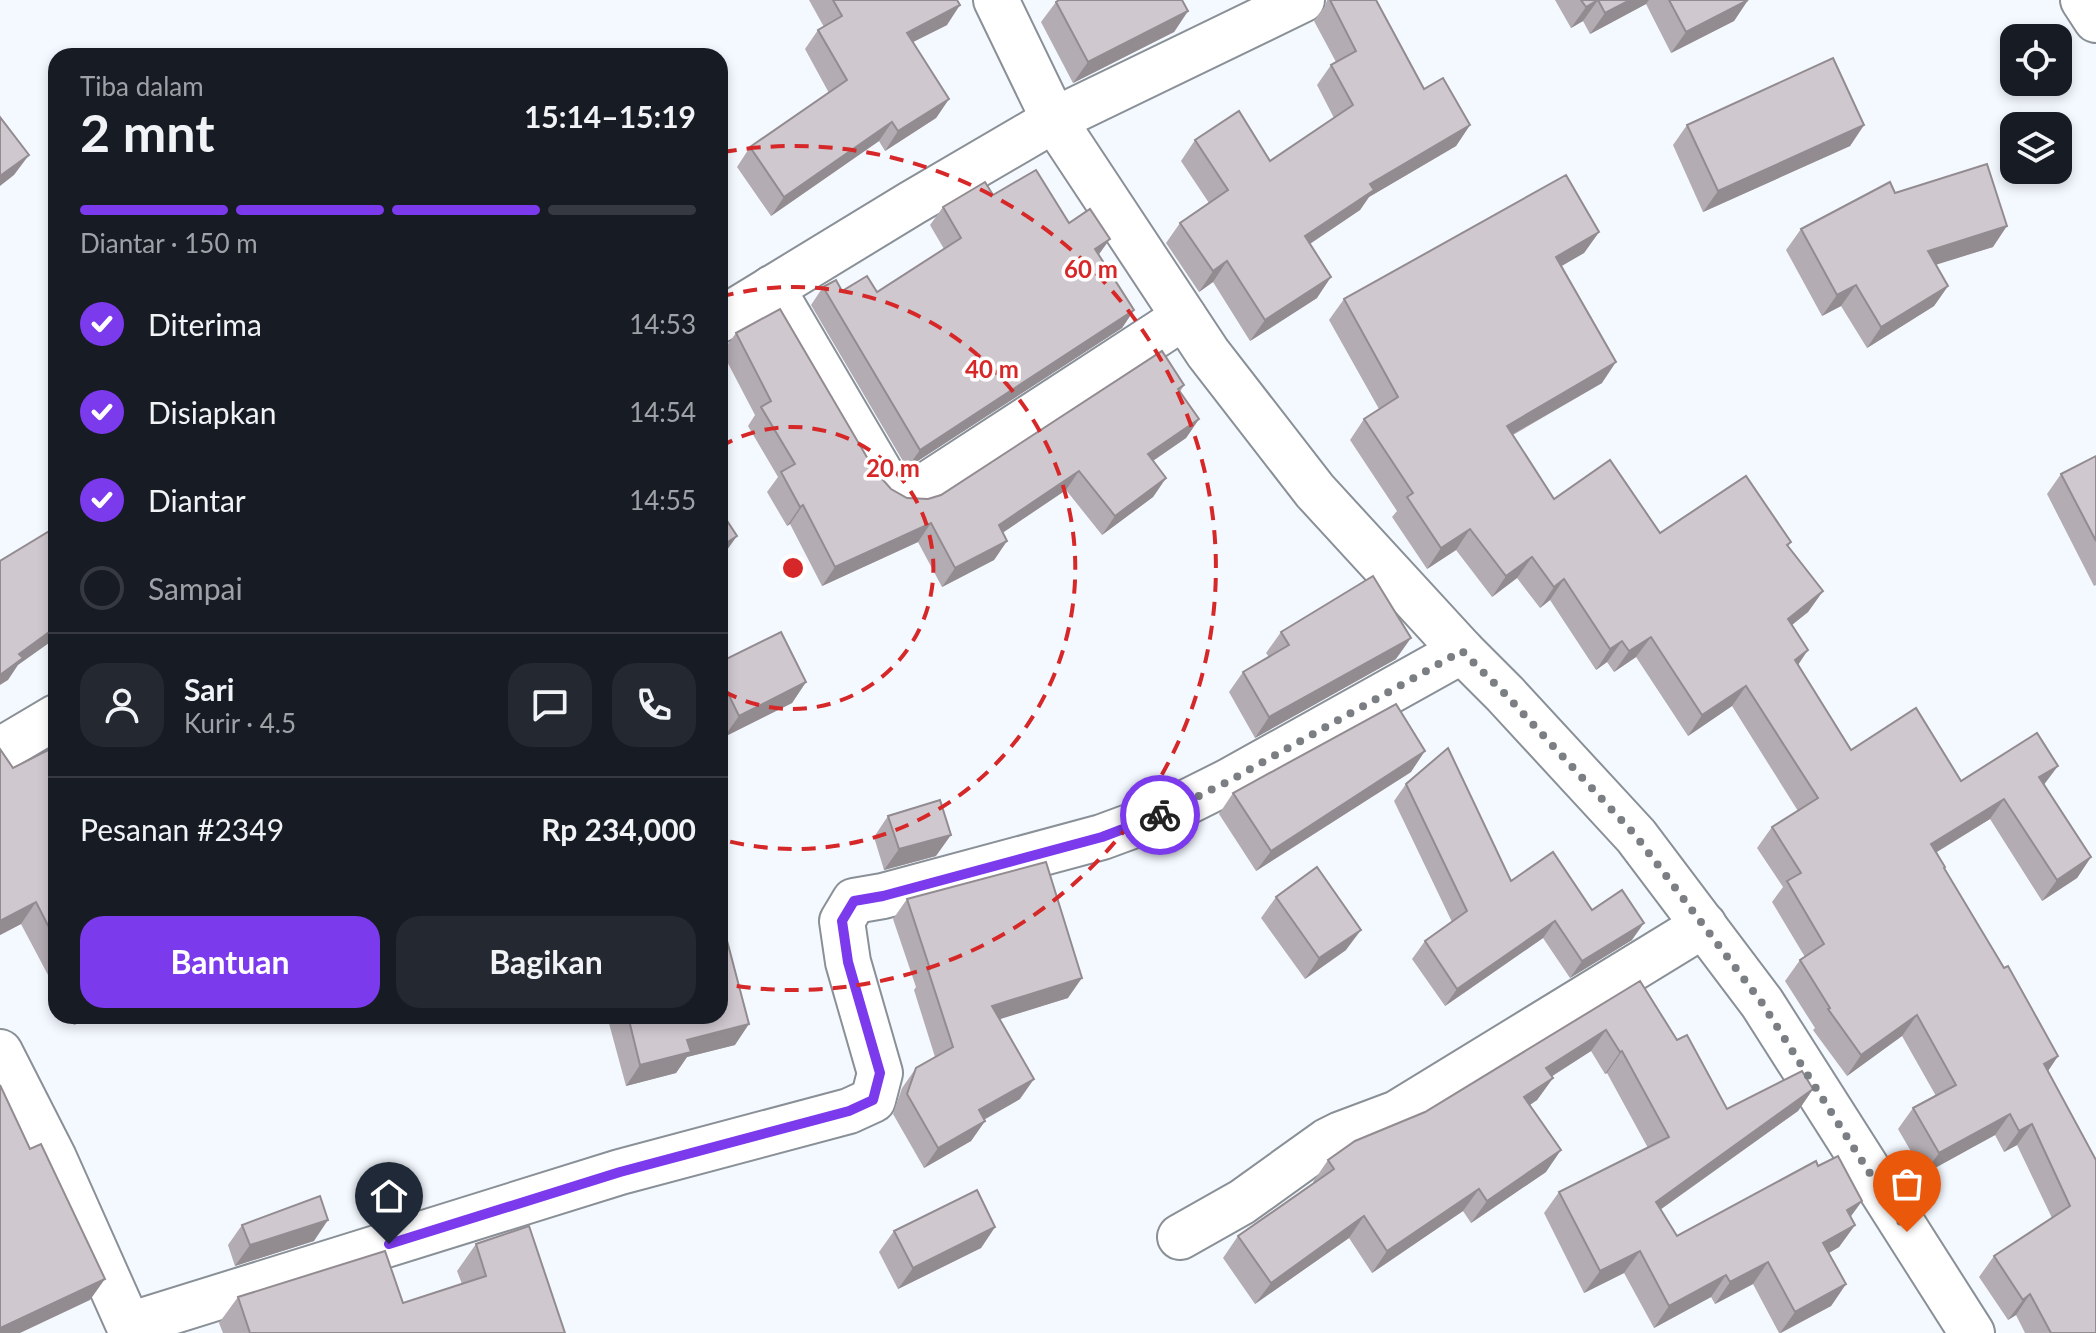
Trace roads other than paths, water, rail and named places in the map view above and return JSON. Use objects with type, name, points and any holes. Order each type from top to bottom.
[{"type":"street","points":[[996,0],[1054,120],[1208,353],[1315,491],[1636,836],[1762,1003],[1972,1333]]},
{"type":"street","points":[[728,315],[1054,120],[1302,0]]},
{"type":"street","points":[[2083,0],[2096,20]]},
{"type":"street","points":[[772,288],[883,477],[899,493],[914,493],[1184,317]]},
{"type":"street","points":[[0,1052],[54,1158],[130,1329],[620,1172],[849,1111],[873,1100],[880,1073],[848,962],[842,921],[854,901],[883,896],[1102,837],[1159,816],[1229,781],[1462,651]]},
{"type":"street","points":[[0,750],[48,722]]},
{"type":"street","points":[[1180,1237],[1242,1202],[1327,1141],[1397,1113],[1704,925]]}]
